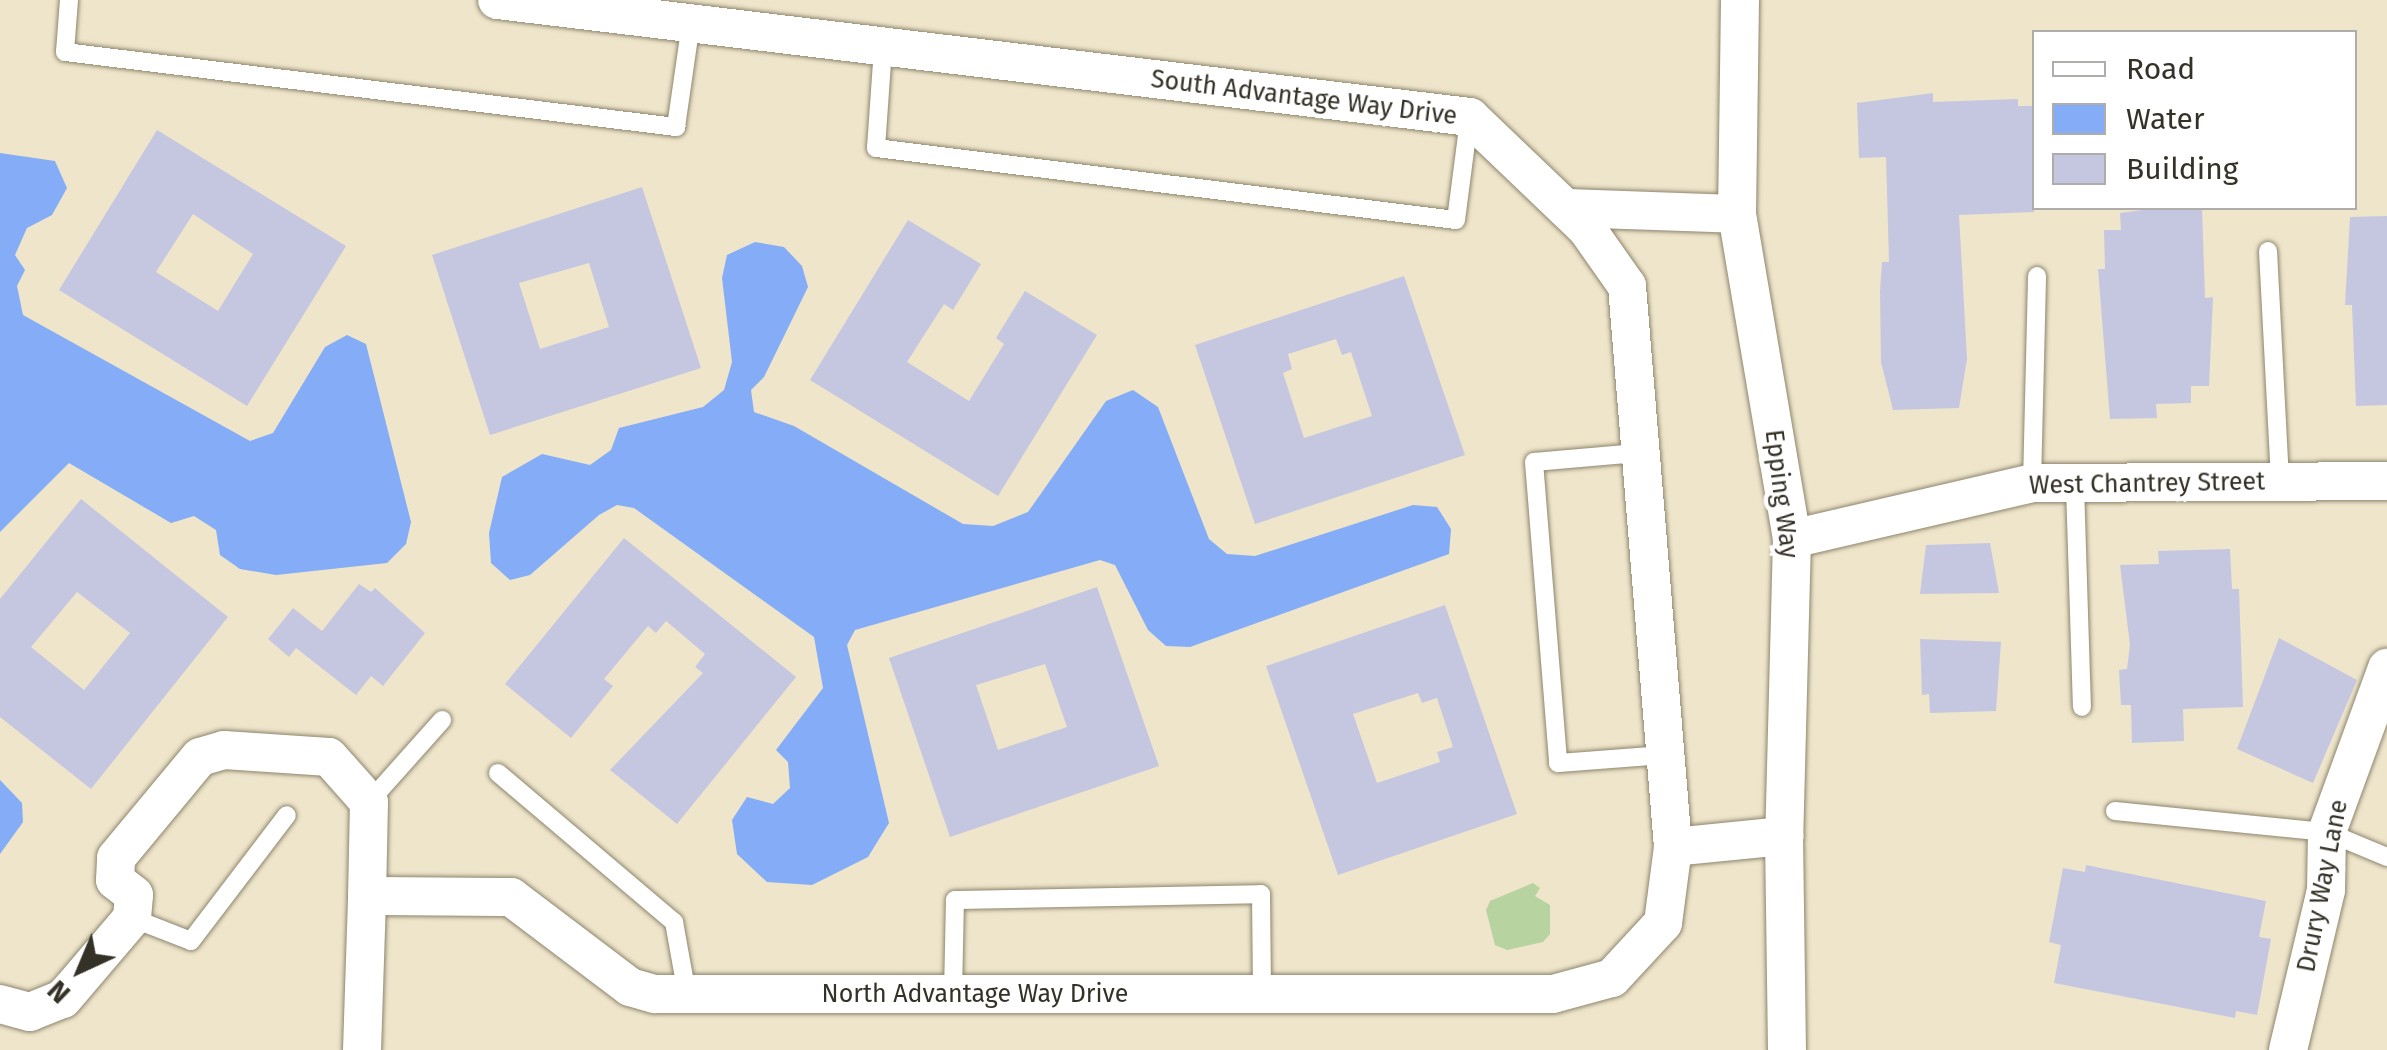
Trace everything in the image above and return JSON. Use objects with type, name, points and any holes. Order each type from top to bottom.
[{"type":"street","name":"South Advantage Way Drive","points":[[497,0],[1470,117],[1566,208],[1627,286],[1637,453],[1673,847],[1662,923],[1612,978]]},
{"type":"street","name":"Epping Way","points":[[1740,0],[1737,214],[1792,540],[1784,836],[1788,1050]]},
{"type":"street","points":[[1566,208],[1737,214]]},
{"type":"street","name":"West Chantrey Street","points":[[1792,540],[2032,483],[2075,486],[2387,480]]},
{"type":"street","name":"Drury Way Lane","points":[[2288,1050],[2326,890],[2327,832],[2387,668]]},
{"type":"street","points":[[0,1004],[30,1012],[63,998],[132,918],[134,895],[115,880],[116,858],[200,758],[224,750],[328,757],[368,802],[362,1050]]},
{"type":"street","points":[[1673,847],[1784,836]]},
{"type":"street","name":"North Advantage Way Drive","points":[[367,896],[510,897],[630,987],[687,994],[1553,994],[1612,978]]},
{"type":"lane","points":[[69,0],[66,52],[676,127],[691,23]]},
{"type":"lane","points":[[883,48],[876,148],[1456,220],[1470,117]]},
{"type":"lane","points":[[2268,251],[2280,481]]},
{"type":"lane","points":[[2032,483],[2037,276]]},
{"type":"lane","points":[[1637,453],[1534,462],[1558,763],[1665,756]]},
{"type":"lane","points":[[2075,486],[2082,707]]},
{"type":"lane","points":[[368,802],[442,720]]},
{"type":"lane","points":[[498,773],[674,922],[687,994]]},
{"type":"lane","points":[[2116,811],[2327,832],[2387,857]]},
{"type":"lane","points":[[132,918],[191,941],[287,816]]},
{"type":"lane","points":[[953,994],[954,900],[1261,894],[1262,994]]},
{"type":"green space","points":[[1533,883],[1540,888],[1535,896],[1550,905],[1550,934],[1543,942],[1507,950],[1495,945],[1486,910],[1490,901]]},
{"type":"water","points":[[0,153],[55,161],[67,188],[52,215],[27,228],[15,255],[25,270],[17,286],[23,315],[250,441],[273,433],[325,347],[347,335],[366,344],[411,522],[406,544],[387,563],[276,575],[240,569],[220,555],[216,530],[194,516],[171,523],[69,463],[0,532]]},
{"type":"water","points":[[755,242],[784,247],[802,266],[808,287],[764,377],[751,390],[754,412],[794,426],[963,524],[993,526],[1028,512],[1106,401],[1133,390],[1158,407],[1209,539],[1227,554],[1255,556],[1413,505],[1437,507],[1451,529],[1449,554],[1190,647],[1166,646],[1148,630],[1115,565],[1100,560],[855,630],[847,645],[889,823],[868,857],[812,885],[767,882],[737,854],[732,820],[747,797],[773,804],[790,788],[788,762],[776,750],[823,688],[814,637],[634,508],[617,505],[599,515],[530,575],[510,580],[491,563],[489,533],[502,477],[542,454],[590,465],[611,450],[619,428],[703,407],[724,390],[732,362],[722,278],[727,255]]},
{"type":"water","points":[[0,780],[22,803],[23,822],[0,854]]},
{"type":"building","points":[[1933,93],[1933,102],[2018,99],[2018,106],[2032,106],[2034,212],[1959,215],[1967,359],[1959,408],[1893,410],[1881,362],[1882,262],[1889,262],[1886,157],[1859,158],[1857,103]]},
{"type":"building","points":[[157,130],[346,246],[247,406],[59,290]],"holes":[[[193,214],[253,254],[218,311],[156,272]]]},
{"type":"building","points":[[642,187],[701,368],[490,435],[432,255]],"holes":[[[589,263],[609,327],[540,349],[519,283]]]},
{"type":"building","points":[[2202,210],[2205,298],[2213,297],[2209,386],[2191,386],[2191,403],[2156,404],[2157,418],[2110,419],[2098,269],[2105,269],[2104,230],[2121,230],[2120,213]]},
{"type":"building","points":[[2387,216],[2387,405],[2356,406],[2352,305],[2345,305],[2350,217]]},
{"type":"building","points":[[908,220],[981,264],[953,310],[944,304],[907,362],[969,401],[1004,344],[996,338],[1025,291],[1097,335],[998,496],[810,380]]},
{"type":"building","points":[[1404,276],[1465,455],[1255,524],[1195,345]],"holes":[[[1336,339],[1342,355],[1351,352],[1372,416],[1304,438],[1283,373],[1292,369],[1288,354]]]},
{"type":"building","points":[[81,499],[228,617],[91,789],[0,717],[0,599]],"holes":[[[77,592],[130,633],[84,690],[31,647]]]},
{"type":"building","points":[[624,538],[796,677],[677,824],[610,770],[703,673],[695,667],[705,654],[666,621],[656,633],[648,626],[604,679],[613,686],[571,738],[505,684]]},
{"type":"building","points":[[1990,543],[1999,593],[1920,594],[1926,545]]},
{"type":"building","points":[[2230,549],[2232,589],[2239,589],[2243,707],[2183,709],[2184,741],[2132,743],[2131,705],[2121,705],[2119,670],[2127,669],[2130,645],[2120,565],[2159,564],[2158,551]]},
{"type":"building","points":[[359,584],[371,592],[375,588],[425,633],[383,686],[371,676],[356,695],[296,648],[289,657],[268,639],[293,608],[322,631]]},
{"type":"building","points":[[1097,587],[1159,766],[950,837],[889,658]],"holes":[[[1045,664],[1067,727],[998,750],[976,685]]]},
{"type":"building","points":[[1445,605],[1517,814],[1338,875],[1266,666]],"holes":[[[1418,693],[1422,703],[1437,698],[1453,747],[1437,752],[1440,762],[1377,783],[1353,714]]]},
{"type":"building","points":[[2279,638],[2357,680],[2313,783],[2237,749]]},
{"type":"building","points":[[1920,639],[2001,642],[1996,711],[1930,713],[1929,694],[1922,695]]},
{"type":"building","points":[[2086,865],[2266,901],[2259,937],[2271,939],[2257,1015],[2236,1011],[2235,1018],[2054,983],[2061,945],[2049,942],[2063,868],[2085,872]]}]
